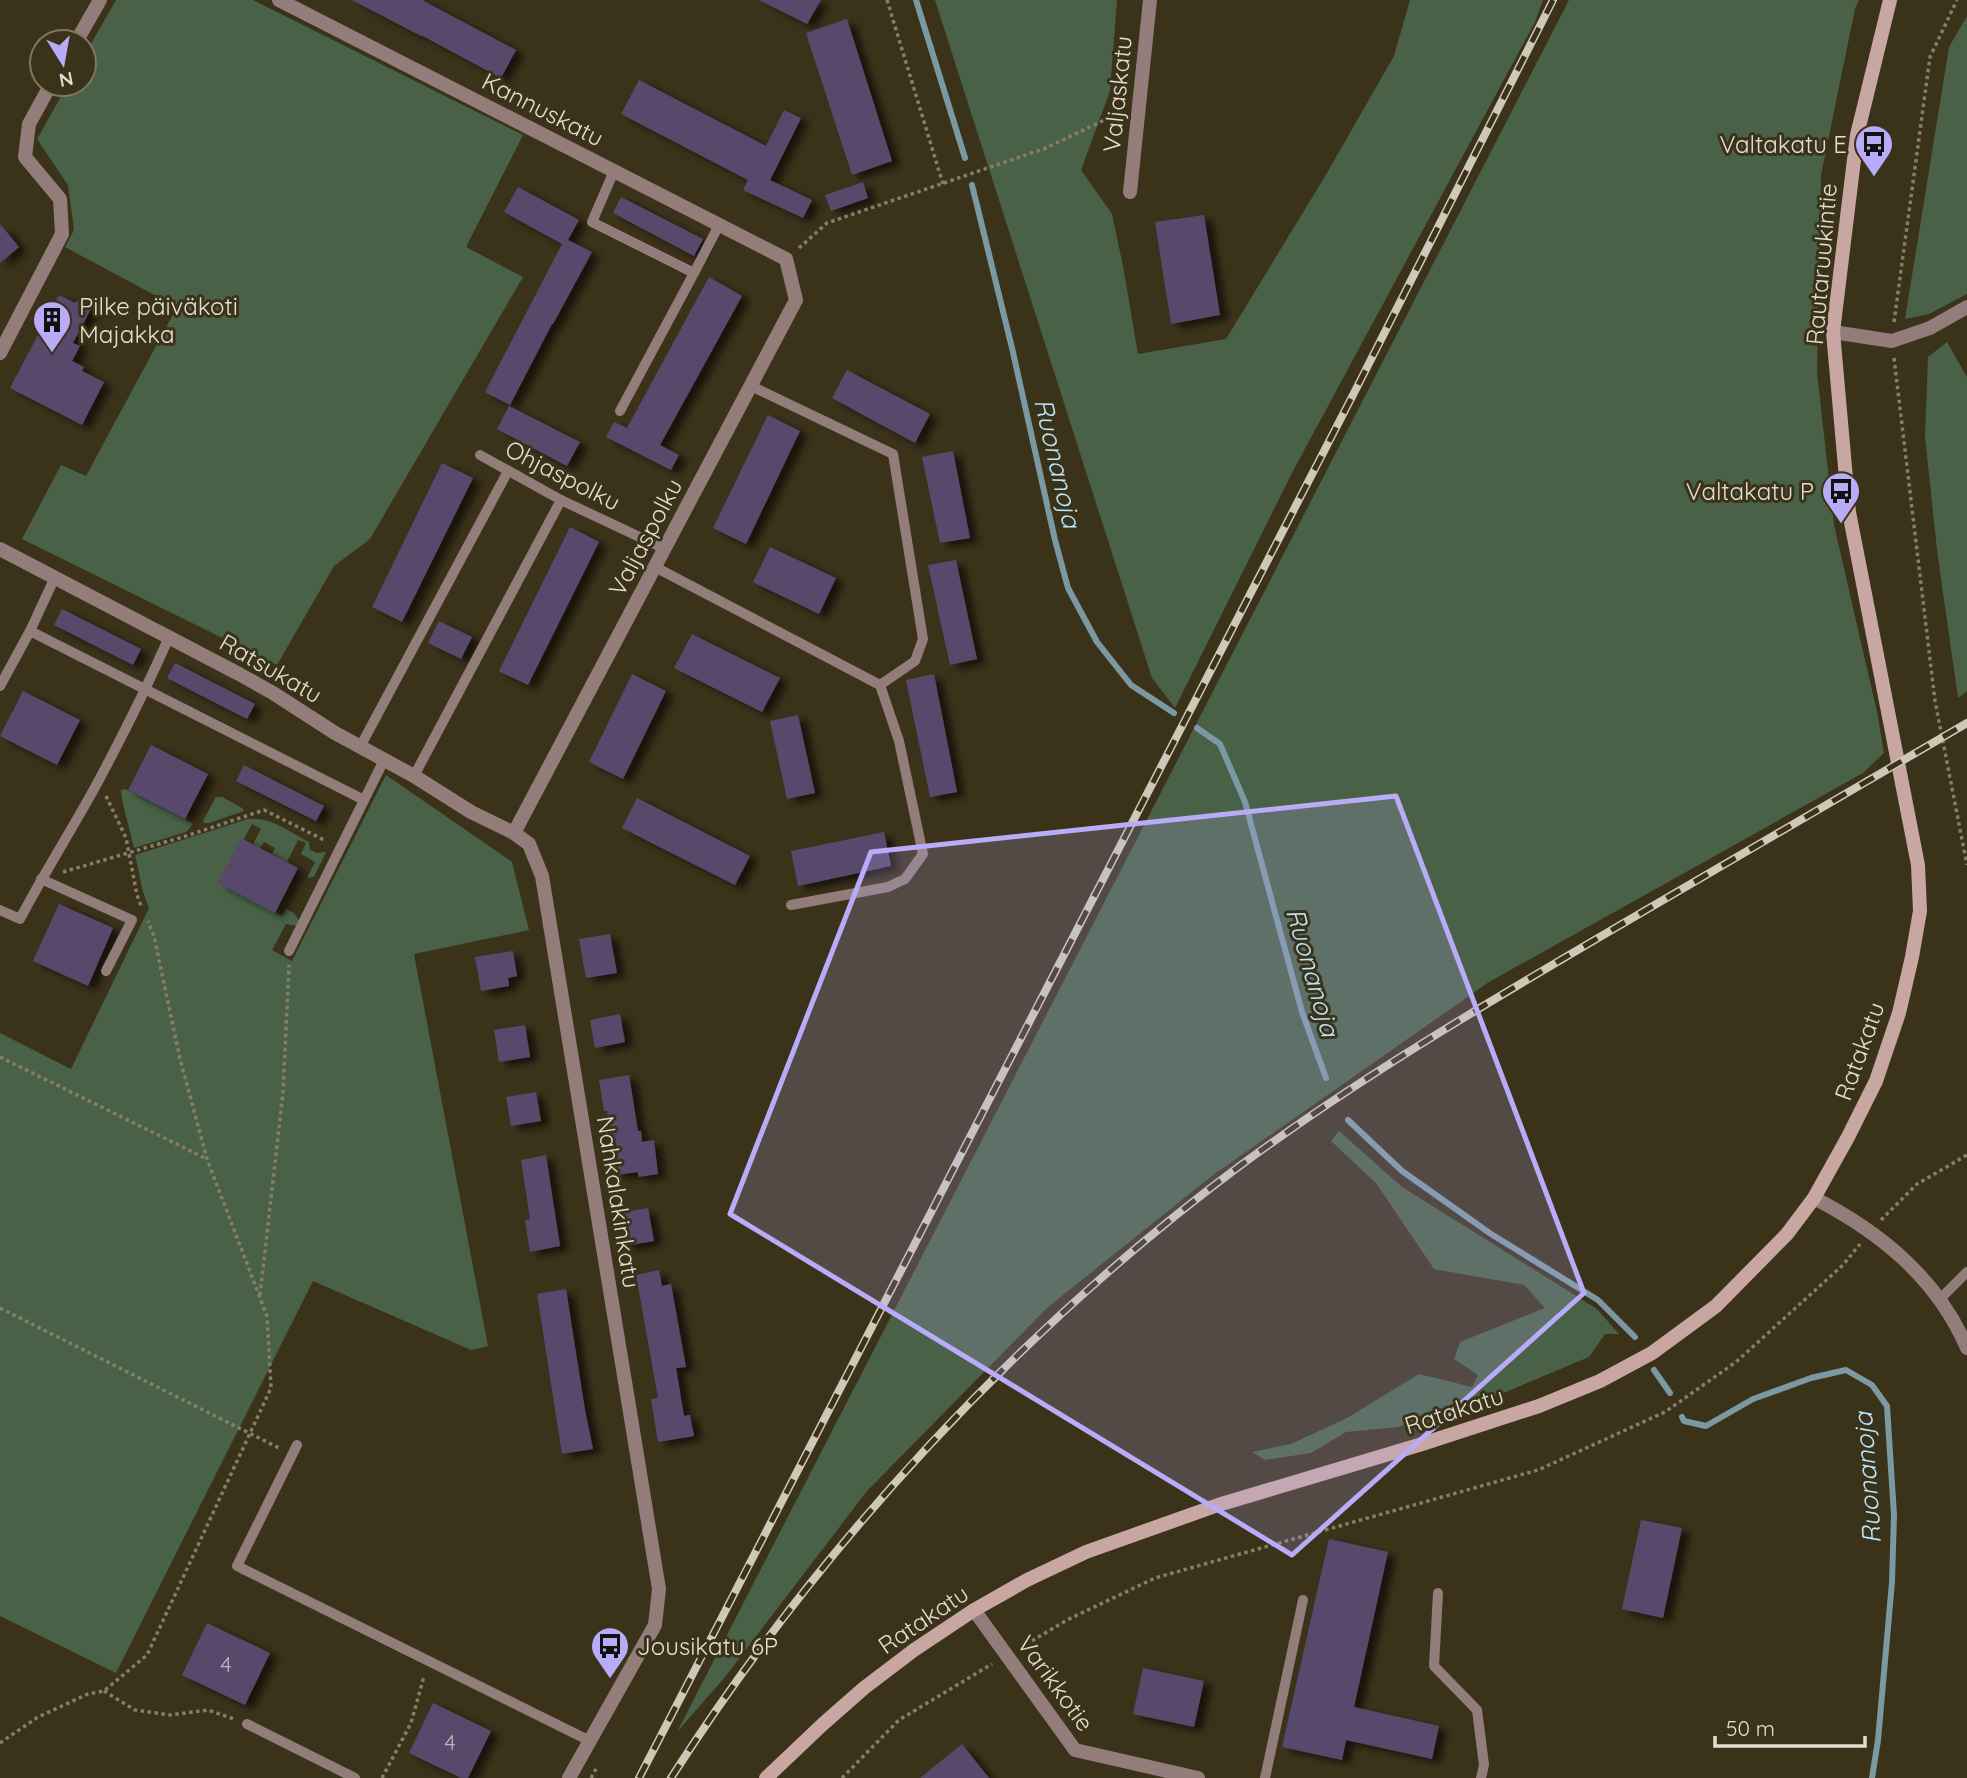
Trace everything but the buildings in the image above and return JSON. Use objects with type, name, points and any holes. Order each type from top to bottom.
[{"type":"main road","name":"Rautaruukintie","points":[[1890,0],[1857,135],[1833,332],[1849,512],[1918,865]]},
{"type":"main road","name":"Ratakatu","points":[[766,1778],[864,1688],[914,1650],[974,1610],[1027,1580],[1086,1552],[1218,1504],[1485,1425],[1539,1406],[1600,1381],[1652,1353],[1716,1306],[1787,1234],[1814,1198],[1876,1081],[1899,1013],[1912,957],[1920,911],[1918,865]]},
{"type":"street","points":[[84,28],[100,0]]},
{"type":"street","name":"Kannuskatu","points":[[279,0],[786,259]]},
{"type":"street","name":"Valjaskatu","points":[[1130,192],[1150,0]]},
{"type":"street","points":[[0,353],[62,234],[60,199],[25,157],[29,124],[43,98]]},
{"type":"street","name":"Valjaspolku","points":[[514,833],[796,300],[786,259]]},
{"type":"street","points":[[1833,332],[1892,341],[1930,328],[1967,307]]},
{"type":"street","name":"Ratsukatu","points":[[0,549],[273,693],[360,747],[514,833]]},
{"type":"street","name":"Nahkalakinkatu","points":[[514,833],[529,844],[542,876],[659,1589],[656,1625],[569,1778]]},
{"type":"street","points":[[1814,1198],[1870,1231],[1896,1251],[1939,1300],[1967,1348]]},
{"type":"street","name":"Varikkotie","points":[[974,1610],[1075,1750],[1198,1778]]},
{"type":"lane","points":[[614,171],[592,222],[694,273]]},
{"type":"lane","points":[[620,411],[719,225]]},
{"type":"lane","points":[[751,386],[893,454],[923,639],[915,661],[880,685]]},
{"type":"lane","name":"Ohjaspolku","points":[[480,455],[561,500],[664,549]]},
{"type":"lane","points":[[360,747],[508,471]]},
{"type":"lane","points":[[414,776],[561,500]]},
{"type":"lane","points":[[655,567],[880,685],[899,741],[923,854],[905,879],[888,887],[791,905]]},
{"type":"lane","points":[[0,686],[55,577]]},
{"type":"lane","points":[[30,631],[364,800]]},
{"type":"lane","points":[[0,910],[20,919],[99,780],[170,637]]},
{"type":"lane","points":[[289,951],[384,760]]},
{"type":"lane","points":[[41,879],[132,920],[106,971]]},
{"type":"lane","points":[[1939,1300],[1967,1272]]},
{"type":"lane","points":[[295,1450],[237,1566],[590,1741]]},
{"type":"lane","points":[[1438,1593],[1434,1666],[1477,1710],[1484,1765],[1481,1778]]},
{"type":"lane","points":[[1265,1778],[1303,1600]]},
{"type":"lane","points":[[247,1724],[355,1778]]},
{"type":"path","points":[[887,0],[943,184]]},
{"type":"path","points":[[1957,0],[1930,57],[1892,341],[1935,701],[1967,865]]},
{"type":"path","points":[[786,259],[827,223],[1046,148],[1139,103]]},
{"type":"path","points":[[0,1743],[38,1717],[88,1694],[104,1691],[147,1655],[271,1388],[267,1316],[207,1159],[180,1059],[153,936],[137,895],[126,838],[99,780]]},
{"type":"path","points":[[41,879],[129,854],[264,810],[340,848]]},
{"type":"path","points":[[260,1297],[284,1093],[289,951]]},
{"type":"path","points":[[0,1057],[207,1159]]},
{"type":"path","points":[[842,1778],[899,1720],[1067,1620],[1155,1578],[1538,1470],[1665,1412],[1737,1362],[1843,1265],[1870,1231],[1917,1184],[1967,1155]]},
{"type":"path","points":[[0,1308],[250,1434],[295,1450]]},
{"type":"path","points":[[382,1778],[411,1723],[428,1661]]},
{"type":"path","points":[[104,1691],[135,1710],[170,1715],[208,1710],[247,1724]]},
{"type":"highlighted area","points":[[1396,796],[1584,1293],[1292,1555],[730,1214],[871,852]]},
{"type":"green space","points":[[116,0],[253,0],[523,135],[466,247],[523,277],[370,539],[334,566],[277,665],[22,539],[61,465],[86,476],[177,307],[65,247],[74,230],[68,185],[37,139],[60,98],[98,98],[98,32]]},
{"type":"green space","points":[[935,0],[1117,0],[1110,91],[1081,170],[1112,214],[1138,354],[1226,339],[1327,173],[1394,56],[1410,0],[1543,0],[1535,22],[1293,471],[1175,708],[1152,678]]},
{"type":"green space","points":[[1569,0],[1859,0],[1821,175],[1817,372],[1834,525],[1884,753],[1863,773],[1489,982],[1213,1175],[1048,1307],[867,1491],[725,1677],[677,1732]]},
{"type":"green space","points":[[1967,16],[1967,294],[1929,314],[1905,319],[1949,47]]},
{"type":"green space","points":[[1947,342],[1967,377],[1967,691],[1958,698],[1937,550],[1925,436],[1928,357]]},
{"type":"green space","points":[[386,775],[512,862],[529,930],[414,954],[488,1346],[471,1350],[313,1281],[116,1673],[0,1616],[0,1033],[71,1069],[149,908],[135,855],[248,819],[272,822],[309,842],[310,850],[317,853],[326,852],[314,877],[307,878],[315,862],[301,854],[306,843],[298,840],[287,862],[272,854],[275,848],[264,842],[260,848],[253,844],[261,829],[252,824],[218,883],[282,916],[286,909],[294,913],[299,921],[297,926],[286,924],[272,950],[292,961]]},
{"type":"green space","points":[[125,789],[193,824],[186,832],[134,848],[122,800],[121,790]]},
{"type":"green space","points":[[216,797],[222,797],[244,811],[204,823]]},
{"type":"green space","points":[[1339,1131],[1402,1187],[1597,1309],[1619,1334],[1605,1334],[1589,1357],[1501,1394],[1445,1408],[1398,1427],[1346,1432],[1311,1453],[1265,1460],[1252,1452],[1291,1444],[1347,1418],[1419,1374],[1472,1387],[1478,1375],[1454,1359],[1460,1342],[1545,1308],[1524,1285],[1434,1269],[1376,1183],[1331,1141]]},
{"type":"waterway","name":"Ruonanoja","points":[[916,0],[965,158]]},
{"type":"waterway","name":"Ruonanoja","points":[[972,185],[1068,588],[1097,642],[1131,685],[1174,713]]},
{"type":"waterway","name":"Ruonanoja","points":[[1197,728],[1220,744],[1245,802],[1302,1012],[1326,1078]]},
{"type":"waterway","name":"Ruonanoja","points":[[1348,1120],[1402,1171],[1491,1234],[1598,1300],[1635,1337]]},
{"type":"waterway","name":"Ruonanoja","points":[[1654,1370],[1670,1393]]},
{"type":"waterway","name":"Ruonanoja","points":[[1682,1417],[1684,1421],[1706,1426],[1753,1399],[1811,1378],[1846,1370],[1872,1385],[1887,1406],[1894,1515],[1892,1582],[1878,1740],[1872,1778]]},
{"type":"railway","points":[[639,1778],[1354,393],[1553,0]]},
{"type":"railway","points":[[671,1778],[729,1692],[792,1607],[858,1525],[1002,1370],[1079,1298],[1159,1229],[1287,1132],[1428,1040],[1967,723]]},
{"type":"place","name":"Valtakatu E","points":[[1874,178]]},
{"type":"place","name":"Pilke päiväkoti Majakka","points":[[52,354]]},
{"type":"place","name":"Valtakatu P","points":[[1841,525]]},
{"type":"place","name":"Jousikatu 6P","points":[[610,1680]]}]
